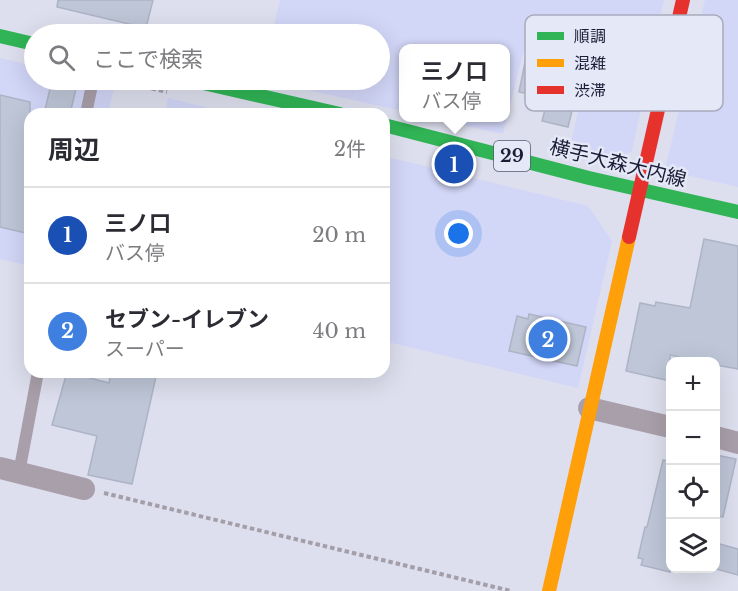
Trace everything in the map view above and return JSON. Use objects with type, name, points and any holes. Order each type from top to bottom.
[{"type":"street","points":[[680,15],[683,0]]},
{"type":"street","points":[[0,36],[24,42]]},
{"type":"street","points":[[234,90],[314,108]]},
{"type":"street","points":[[549,591],[657,111]]},
{"type":"street","name":"横手大森大内線","points":[[390,127],[589,178],[738,212]]},
{"type":"street","points":[[589,408],[666,426]]},
{"type":"street","points":[[720,438],[738,443]]},
{"type":"street","points":[[9,471],[84,489]]},
{"type":"lane","points":[[87,108],[91,90]]},
{"type":"lane","points":[[9,471],[36,378]]},
{"type":"path","points":[[84,489],[511,591]]},
{"type":"shaded area","points":[[280,0],[664,0],[661,15],[525,15],[525,45],[510,106],[510,44],[399,44],[399,110],[307,90],[390,90],[390,24],[274,24]]},
{"type":"shaded area","points":[[705,0],[738,0],[738,187],[665,170],[679,111],[723,111],[723,15],[701,15]]},
{"type":"shaded area","points":[[0,58],[24,64],[24,90],[114,90],[109,108],[24,108],[24,265],[0,259]]},
{"type":"shaded area","points":[[168,98],[209,108],[166,108]]},
{"type":"shaded area","points":[[578,111],[640,111],[632,151],[615,160],[569,150]]},
{"type":"shaded area","points":[[449,122],[506,122],[503,134]]},
{"type":"shaded area","points":[[390,157],[588,206],[612,241],[578,388],[390,342]]},
{"type":"building","points":[[58,0],[153,0],[147,24],[129,24],[57,7]]},
{"type":"building","points":[[525,63],[525,93],[519,92]]},
{"type":"building","points":[[50,90],[76,90],[71,108],[45,108]]},
{"type":"building","points":[[0,95],[30,102],[30,108],[24,108],[24,233],[0,227]]},
{"type":"building","points":[[545,111],[572,111],[568,127],[542,121]]},
{"type":"building","points":[[704,239],[738,246],[738,369],[720,366],[720,357],[670,355],[666,357],[666,380],[626,371],[640,303],[655,306],[656,302],[690,308]]},
{"type":"building","points":[[529,314],[586,327],[577,366],[509,351],[517,316],[528,319]]},
{"type":"building","points":[[65,378],[90,378],[109,383],[110,378],[156,378],[132,484],[88,475],[97,436],[52,425]]},
{"type":"building","points":[[720,456],[736,459],[723,517],[720,517]]},
{"type":"building","points":[[663,460],[666,460],[666,571],[641,565],[643,559],[638,558],[645,527],[647,527]]},
{"type":"building","points":[[720,544],[738,549],[738,575],[720,570]]},
{"type":"traffic: fast","points":[[0,36],[24,42]]},
{"type":"traffic: fast","points":[[234,90],[314,108]]},
{"type":"traffic: fast","points":[[390,127],[589,178],[738,212]]},
{"type":"traffic: slow","points":[[549,591],[629,237]]},
{"type":"traffic: jam","points":[[680,15],[683,0]]},
{"type":"traffic: jam","points":[[629,237],[658,111]]},
{"type":"place","name":"三ノ口","points":[[454,164]]},
{"type":"place","name":"セブン-イレブン","points":[[548,339]]}]
